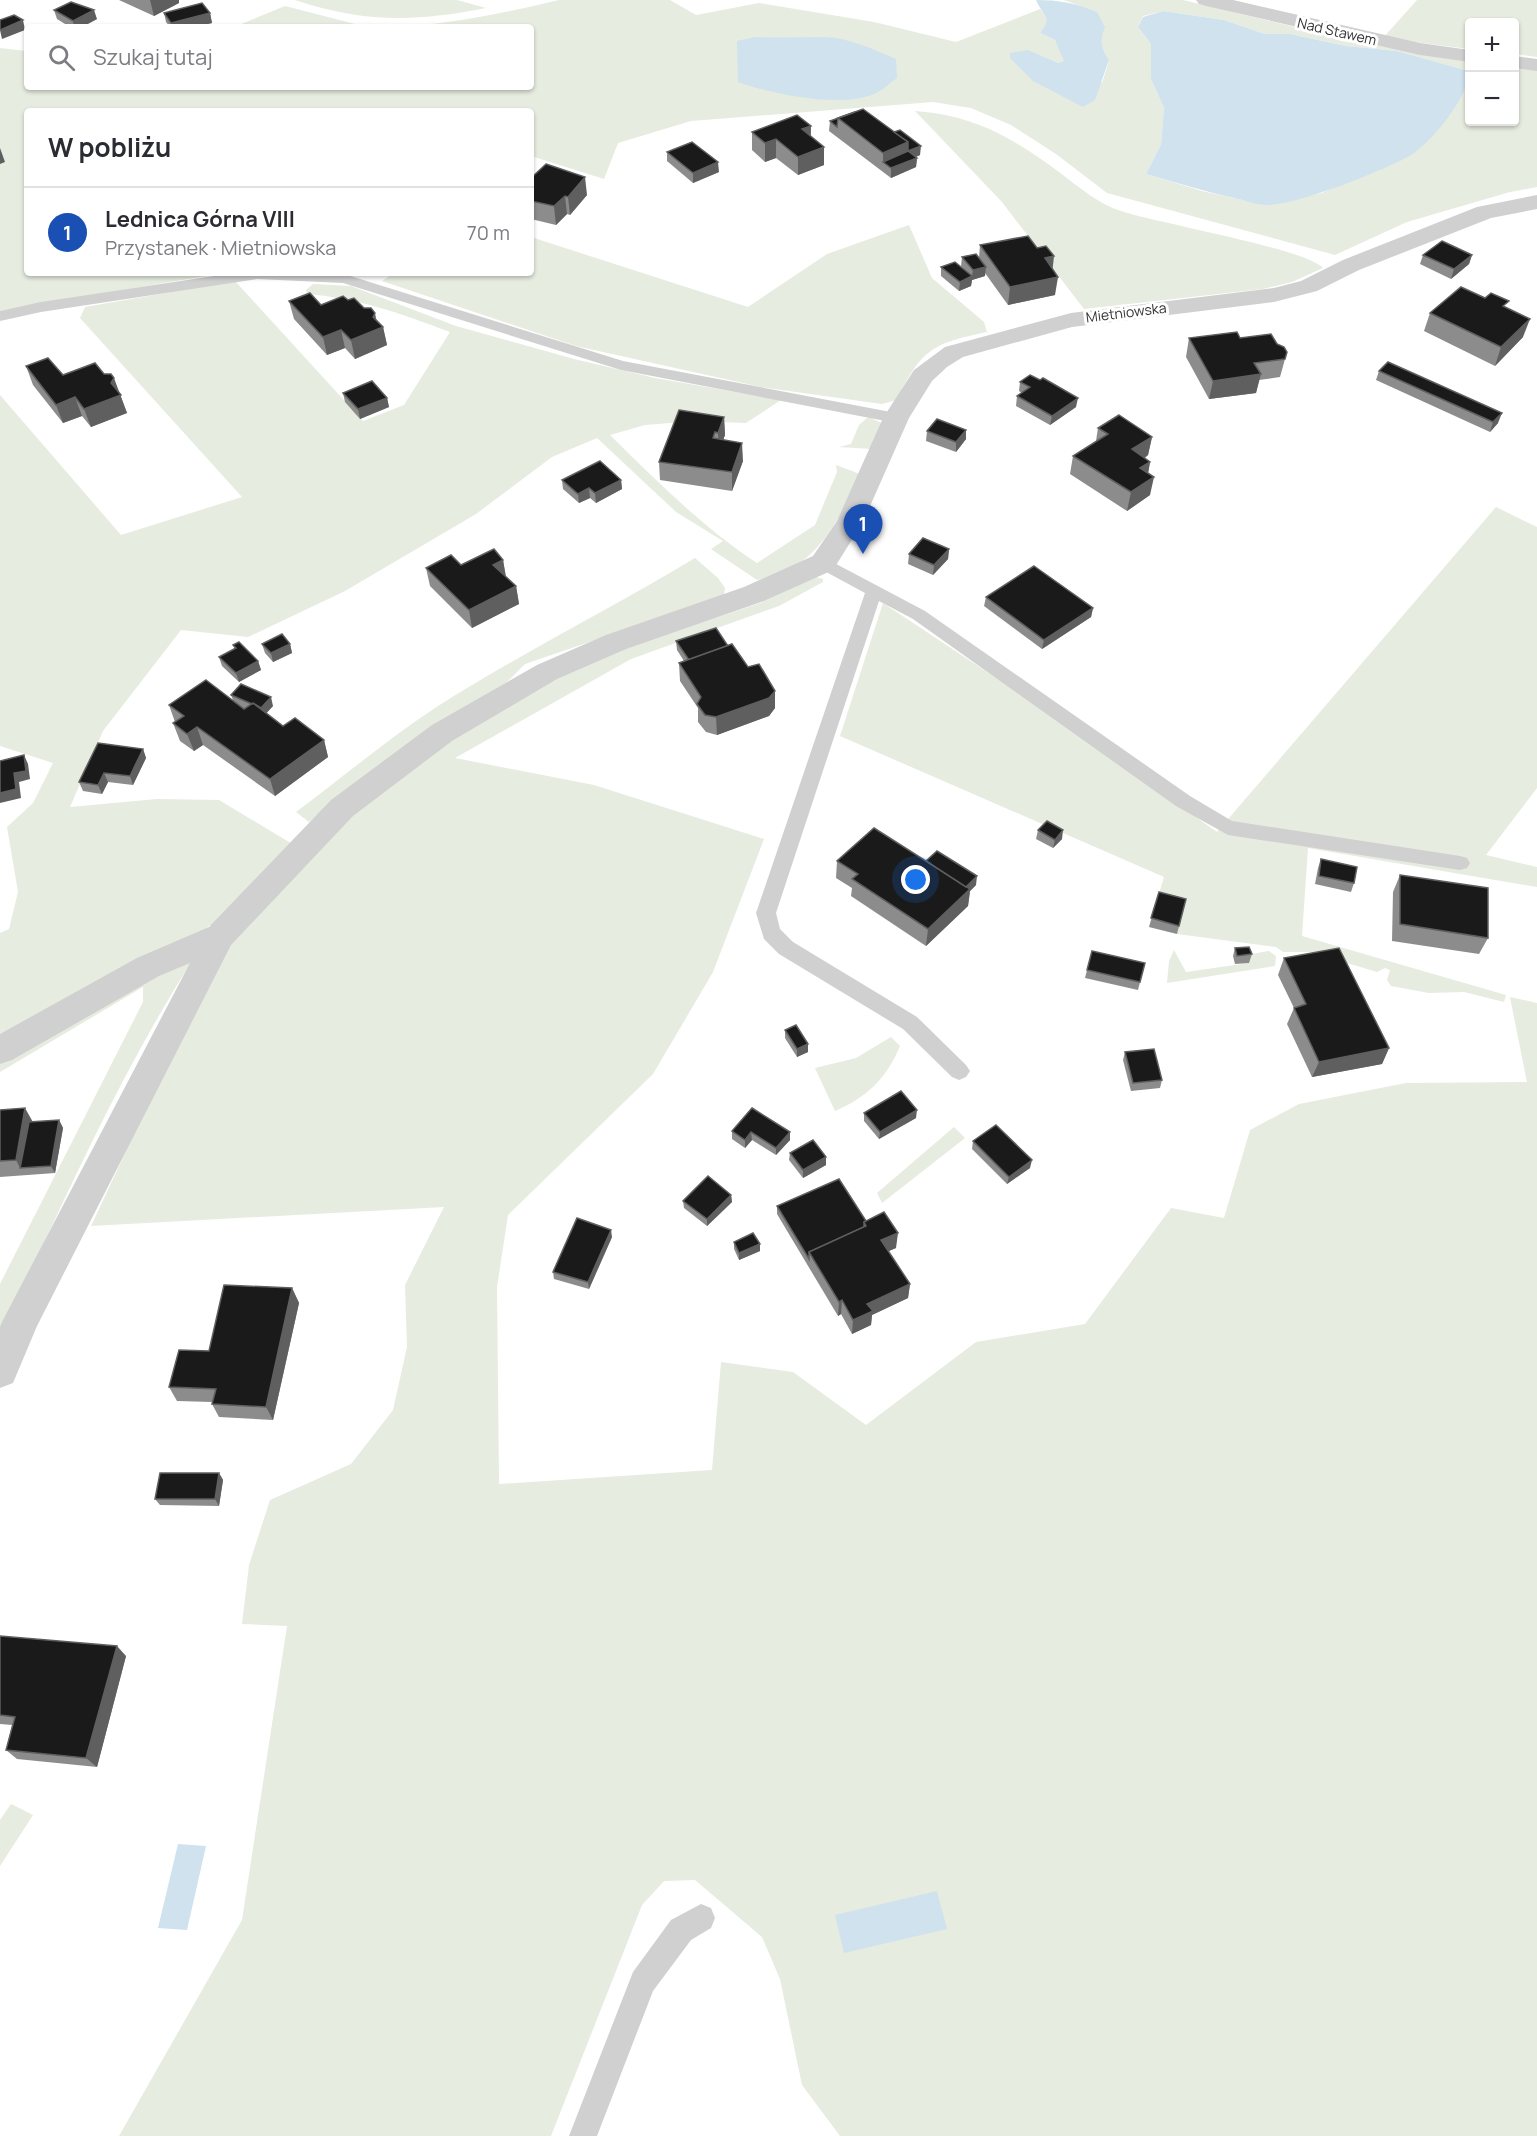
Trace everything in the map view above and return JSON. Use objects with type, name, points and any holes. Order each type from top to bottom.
[{"type":"street","name":"Nad Stawem","points":[[1206,0],[1420,49],[1465,55]]},
{"type":"street","points":[[1519,63],[1537,65]]},
{"type":"street","name":"Mietniowska","points":[[823,563],[850,522],[896,418],[923,376],[954,352],[1071,320],[1274,295],[1309,286],[1352,265],[1485,212],[1537,202]]},
{"type":"street","points":[[0,1371],[21,1320],[220,936],[342,808],[451,728],[547,672],[584,654],[754,594],[823,563]]},
{"type":"street","points":[[0,1050],[148,967],[220,936]]},
{"type":"lane","points":[[0,316],[245,276]]},
{"type":"lane","points":[[292,276],[344,279],[621,365],[896,418]]},
{"type":"lane","points":[[823,563],[919,615],[1183,801],[1228,828],[1460,863]]},
{"type":"lane","points":[[874,591],[766,913],[771,933],[786,948],[910,1023],[959,1071]]},
{"type":"lane","points":[[583,2136],[644,1982],[681,1930],[701,1918]]},
{"type":"shaded area","points":[[295,0],[457,0],[486,8],[436,16],[390,18],[344,13]]},
{"type":"shaded area","points":[[559,0],[670,0],[696,15],[759,3],[874,22],[956,42],[1040,9],[1046,21],[1040,33],[1055,40],[1065,61],[1058,63],[1028,50],[1102,83],[1109,61],[1102,50],[1097,12],[1064,0],[1183,0],[1349,40],[1465,59],[1465,70],[1397,51],[1346,46],[1290,34],[1265,34],[1224,20],[1163,11],[1143,16],[1138,27],[1151,44],[1151,79],[1164,108],[1161,144],[1146,174],[1202,191],[1265,205],[1322,193],[1352,179],[1451,112],[1465,88],[1465,126],[1519,126],[1519,68],[1537,70],[1537,187],[1510,192],[1407,222],[1335,255],[1107,193],[1056,154],[1011,125],[971,108],[933,102],[691,121],[618,143],[604,179],[534,157],[534,108],[24,108],[24,276],[205,276],[0,311],[0,48],[24,51],[24,90],[534,90],[534,24],[429,24]],"holes":[[[827,37],[738,82],[795,39]]]},
{"type":"shaded area","points":[[1417,0],[1537,0],[1537,57],[1519,55],[1519,18],[1465,18],[1465,48],[1383,38]]},
{"type":"shaded area","points":[[285,6],[355,24],[241,24]]},
{"type":"shaded area","points":[[915,111],[956,117],[992,130],[1025,149],[1089,195],[1113,208],[1290,253],[1323,268],[1292,282],[1263,289],[1084,309],[1002,202]]},
{"type":"shaded area","points":[[909,225],[932,278],[984,322],[987,332],[940,345],[930,351],[914,370],[896,400],[882,404],[761,387],[576,346],[382,281],[390,276],[534,276],[534,238],[748,307],[827,254]]},
{"type":"shaded area","points":[[235,281],[363,421],[404,405],[450,332],[362,303],[307,294],[306,290],[313,284],[351,286],[456,326],[574,359],[655,378],[781,400],[746,423],[695,421],[645,425],[610,435],[699,519],[757,563],[815,525],[837,472],[836,465],[860,474],[843,509],[822,542],[794,567],[777,575],[757,580],[711,549],[723,541],[676,512],[597,438],[552,457],[476,514],[345,591],[248,637],[181,630],[103,731],[70,807],[157,799],[219,800],[309,854],[352,812],[440,748],[565,673],[620,650],[760,603],[816,577],[823,579],[823,582],[779,606],[631,659],[455,758],[594,785],[764,839],[713,972],[653,1074],[508,1215],[497,1287],[499,1484],[712,1470],[721,1362],[793,1372],[866,1425],[976,1342],[1085,1324],[1171,1208],[1224,1218],[1250,1130],[1299,1104],[1406,1083],[1527,1082],[1510,997],[1537,1003],[1537,2136],[840,2136],[802,2085],[780,1979],[762,1937],[695,1880],[664,1881],[642,1905],[551,2136],[119,2136],[242,1920],[287,1626],[242,1624],[249,1565],[270,1500],[351,1464],[393,1410],[407,1347],[405,1285],[444,1207],[91,1226],[155,1089],[233,939],[210,925],[199,935],[0,1034],[0,933],[9,929],[18,892],[7,827],[33,803],[53,763],[0,746],[0,395],[121,535],[242,497],[80,318],[85,307]]},
{"type":"shaded area","points":[[868,417],[884,424],[872,449],[839,447],[851,444],[859,425]]},
{"type":"shaded area","points":[[1496,507],[1537,527],[1537,788],[1486,855],[1537,867],[1537,887],[1308,848],[1302,936],[1506,995],[1504,1002],[1464,992],[1429,993],[1391,986],[1387,980],[1390,970],[1385,968],[1377,972],[1310,952],[1283,952],[1276,947],[1177,934],[1149,927],[1164,877],[840,736],[883,603],[1064,723],[1217,832]]},
{"type":"shaded area","points":[[695,558],[718,578],[725,588],[724,596],[525,664],[506,683],[336,800],[309,822],[296,812],[384,744],[438,706]]},
{"type":"shaded area","points":[[1174,950],[1186,972],[1249,963],[1246,955],[1269,951],[1276,956],[1275,966],[1167,983],[1169,961]]},
{"type":"shaded area","points":[[191,959],[112,1101],[0,1338],[0,1284],[143,1002],[143,987],[0,1072],[0,1057]]},
{"type":"shaded area","points":[[891,1037],[900,1046],[889,1068],[866,1093],[835,1111],[815,1068],[856,1058]]},
{"type":"shaded area","points":[[954,1127],[965,1138],[882,1203],[877,1193]]},
{"type":"shaded area","points":[[11,1804],[33,1815],[0,1866],[0,1820]]},
{"type":"water","points":[[1036,0],[1067,3],[1097,12],[1105,27],[1102,45],[1109,60],[1095,100],[1083,107],[1033,81],[1010,58],[1010,53],[1028,50],[1058,63],[1064,61],[1055,40],[1040,33],[1046,23],[1046,16]]},
{"type":"water","points":[[1163,11],[1224,20],[1265,34],[1290,34],[1346,46],[1397,51],[1465,70],[1465,88],[1448,118],[1429,140],[1411,155],[1381,170],[1317,194],[1279,204],[1255,204],[1146,174],[1161,144],[1164,108],[1151,79],[1151,44],[1138,27],[1143,17]]},
{"type":"water","points":[[755,37],[825,37],[852,42],[896,59],[897,78],[878,92],[847,100],[808,98],[752,87],[738,82],[737,41]]},
{"type":"water","points":[[178,1844],[206,1846],[187,1930],[158,1928]]},
{"type":"water","points":[[937,1891],[947,1929],[844,1953],[835,1915]]},
{"type":"building","points":[[71,2],[94,10],[73,21],[54,10]]},
{"type":"building","points":[[202,3],[210,13],[171,23],[164,13]]},
{"type":"building","points":[[14,15],[23,20],[0,30],[0,20]]},
{"type":"building","points":[[863,109],[908,142],[883,153],[838,118]]},
{"type":"building","points":[[797,115],[811,126],[802,129],[824,147],[798,157],[776,139],[765,143],[752,132]]},
{"type":"building","points":[[838,118],[837,127],[830,121]]},
{"type":"building","points":[[900,130],[921,146],[908,151],[908,142],[894,132]]},
{"type":"building","points":[[692,142],[718,162],[693,173],[667,152]]},
{"type":"building","points":[[908,151],[917,158],[891,168],[883,162]]},
{"type":"building","points":[[546,164],[585,177],[568,197],[565,196],[554,206],[534,202],[534,175]]},
{"type":"building","points":[[1028,236],[1037,248],[1046,246],[1054,256],[1045,258],[1058,277],[1010,287],[980,245]]},
{"type":"building","points":[[1442,241],[1472,255],[1454,269],[1423,255]]},
{"type":"building","points":[[976,254],[986,267],[973,270],[962,257]]},
{"type":"building","points":[[955,262],[972,276],[960,282],[941,267]]},
{"type":"building","points":[[1461,287],[1485,298],[1491,293],[1509,301],[1503,306],[1530,319],[1501,347],[1430,313]]},
{"type":"building","points":[[310,293],[321,305],[343,296],[348,300],[354,298],[364,308],[371,308],[375,313],[373,317],[383,327],[351,340],[341,330],[323,337],[289,301]]},
{"type":"building","points":[[1237,332],[1240,338],[1271,334],[1277,344],[1284,347],[1287,352],[1285,359],[1254,363],[1261,374],[1213,381],[1189,338]]},
{"type":"building","points":[[48,358],[63,375],[95,363],[104,374],[111,374],[114,378],[111,383],[121,395],[84,409],[75,397],[56,405],[26,366]]},
{"type":"building","points":[[1388,362],[1502,413],[1493,422],[1379,371]]},
{"type":"building","points":[[1030,375],[1040,380],[1043,378],[1078,398],[1052,416],[1017,396],[1030,387],[1020,382]]},
{"type":"building","points":[[372,381],[387,398],[358,409],[343,393]]},
{"type":"building","points":[[679,410],[724,417],[718,433],[715,432],[713,438],[742,443],[732,472],[659,462]]},
{"type":"building","points":[[1119,415],[1152,437],[1132,449],[1150,462],[1140,468],[1154,477],[1131,492],[1073,456],[1108,434],[1098,428]]},
{"type":"building","points":[[937,419],[966,430],[956,442],[927,431]]},
{"type":"building","points":[[600,461],[621,480],[595,493],[589,488],[578,494],[562,480]]},
{"type":"building","points":[[923,538],[949,549],[934,565],[909,554]]},
{"type":"building","points":[[494,549],[503,560],[493,565],[516,586],[469,610],[426,568],[451,555],[461,565]]},
{"type":"building","points":[[1034,566],[1093,608],[1044,640],[986,597]]},
{"type":"building","points":[[716,628],[728,646],[689,660],[676,641]]},
{"type":"building","points":[[282,634],[290,644],[271,653],[262,644]]},
{"type":"building","points":[[239,642],[258,661],[236,673],[219,657],[236,648],[233,645]]},
{"type":"building","points":[[732,644],[748,667],[759,664],[775,691],[769,698],[716,717],[705,715],[697,704],[701,697],[679,663]]},
{"type":"building","points":[[206,680],[244,709],[253,703],[283,726],[295,718],[324,740],[270,779],[197,727],[187,734],[173,723],[184,716],[169,705]]},
{"type":"building","points":[[241,684],[271,697],[261,708],[231,695]]},
{"type":"building","points":[[98,743],[143,749],[130,776],[104,773],[98,785],[79,782]]},
{"type":"building","points":[[24,755],[26,771],[14,773],[16,789],[0,793],[0,761]]},
{"type":"building","points":[[1047,821],[1063,830],[1055,840],[1038,830]]},
{"type":"building","points":[[874,828],[970,889],[928,929],[852,879],[858,874],[837,861]]},
{"type":"building","points":[[937,851],[977,876],[966,887],[926,861]]},
{"type":"building","points":[[1321,859],[1357,867],[1354,883],[1319,876]]},
{"type":"building","points":[[1400,875],[1488,888],[1488,938],[1400,924]]},
{"type":"building","points":[[1159,892],[1186,899],[1179,926],[1151,918]]},
{"type":"building","points":[[1249,947],[1252,954],[1237,956],[1235,948]]},
{"type":"building","points":[[1339,948],[1389,1048],[1319,1062],[1294,1008],[1306,1004],[1284,958]]},
{"type":"building","points":[[1092,951],[1145,963],[1140,982],[1087,970]]},
{"type":"building","points":[[796,1025],[808,1044],[797,1049],[785,1030]]},
{"type":"building","points":[[1154,1049],[1162,1080],[1133,1083],[1125,1052]]},
{"type":"building","points":[[901,1091],[917,1110],[880,1132],[864,1113]]},
{"type":"building","points":[[25,1108],[16,1160],[0,1161],[0,1110]]},
{"type":"building","points":[[752,1108],[790,1132],[776,1148],[751,1132],[745,1140],[732,1131]]},
{"type":"building","points":[[59,1120],[51,1166],[20,1168],[29,1122]]},
{"type":"building","points":[[996,1125],[1032,1160],[1009,1177],[973,1141]]},
{"type":"building","points":[[813,1140],[826,1157],[803,1170],[790,1153]]},
{"type":"building","points":[[708,1176],[731,1195],[707,1219],[683,1201]]},
{"type":"building","points":[[839,1179],[866,1221],[864,1227],[809,1252],[809,1259],[777,1206]]},
{"type":"building","points":[[884,1212],[898,1233],[881,1240],[910,1284],[867,1304],[873,1311],[853,1320],[842,1300],[839,1302],[809,1252],[866,1226],[864,1222]]},
{"type":"building","points":[[577,1218],[611,1230],[588,1282],[553,1272]]},
{"type":"building","points":[[753,1233],[760,1244],[739,1253],[734,1242]]},
{"type":"building","points":[[224,1285],[292,1288],[266,1407],[212,1404],[216,1389],[169,1387],[179,1350],[209,1351]]},
{"type":"building","points":[[160,1473],[219,1473],[215,1499],[155,1499]]},
{"type":"building","points":[[0,1636],[117,1646],[86,1758],[6,1750],[15,1717],[0,1715]]},
{"type":"place","name":"Lednica Górna VIII","points":[[863,554]]}]
